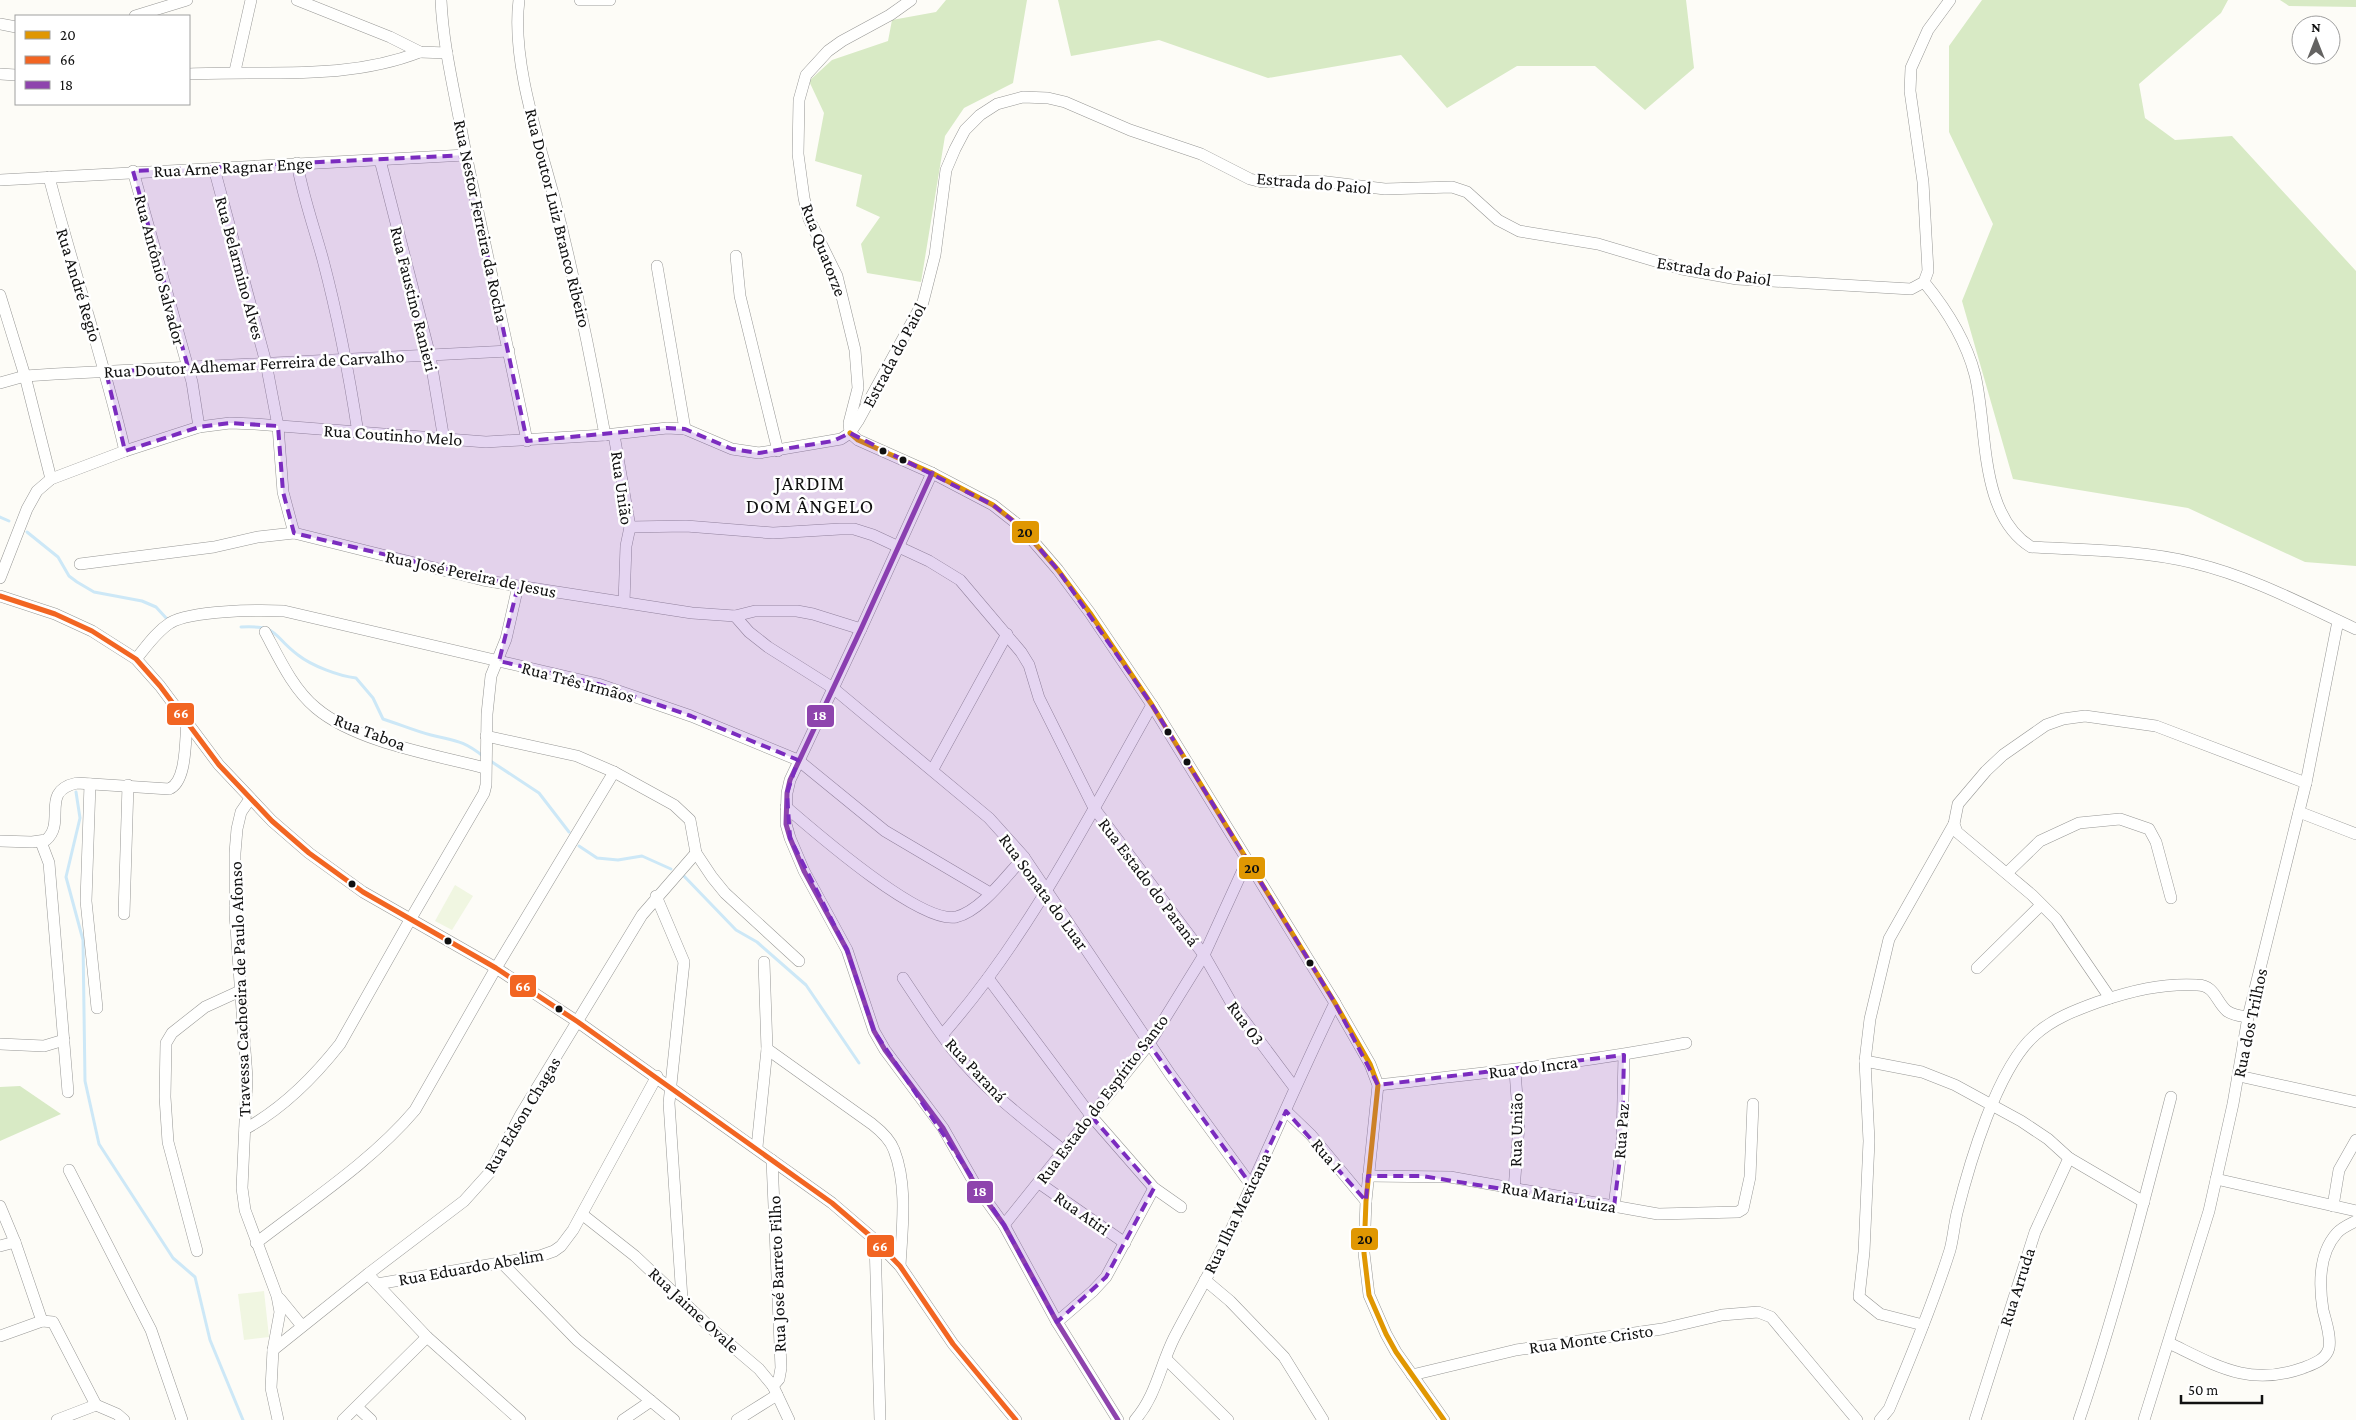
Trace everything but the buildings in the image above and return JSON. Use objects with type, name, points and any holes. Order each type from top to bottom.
[{"type":"street","points":[[138,15],[187,0]]},
{"type":"street","points":[[235,71],[251,0]]},
{"type":"street","points":[[297,0],[390,37],[420,52]]},
{"type":"street","name":"Rua Nestor Ferreira da Rocha","points":[[441,0],[447,53],[466,155],[527,441]]},
{"type":"street","name":"Rua Doutor Luiz Branco Ribeiro","points":[[518,0],[518,32],[525,82],[576,284],[609,435]]},
{"type":"street","points":[[580,0],[610,0]]},
{"type":"street","name":"Rua Quatorze","points":[[850,433],[849,423],[858,388],[855,350],[837,276],[809,219],[804,198],[798,154],[799,100],[806,75],[828,51],[842,41],[890,15],[911,0]]},
{"type":"street","points":[[1950,0],[1928,30],[1911,68],[1910,91],[1923,182],[1928,271],[1924,282],[1952,320],[1971,360],[1978,392],[1985,452],[2002,514],[2018,538],[2031,547],[2159,556],[2194,563],[2264,585],[2356,629]]},
{"type":"street","points":[[0,24],[15,27]]},
{"type":"street","points":[[190,74],[235,71],[289,72],[362,69],[400,60],[420,52],[447,53]]},
{"type":"street","points":[[0,74],[15,75]]},
{"type":"street","name":"Estrada do Paiol","points":[[850,433],[923,302],[935,255],[946,170],[954,149],[965,130],[980,115],[997,104],[1023,97],[1048,98],[1065,102],[1130,130],[1201,154],[1256,181],[1276,183],[1319,181],[1385,189],[1452,187],[1467,192],[1498,220],[1519,231],[1598,244],[1682,269],[1737,279],[1893,289],[1911,289],[1924,282]]},
{"type":"street","name":"Rua Arne Ragnar Enge","points":[[0,180],[466,155]]},
{"type":"street","name":"Rua Faustino Ranieri","points":[[380,160],[430,356],[444,440]]},
{"type":"street","points":[[297,163],[346,358],[358,433]]},
{"type":"street","name":"Rua Belarmino Alves","points":[[214,168],[266,363],[278,426],[284,492],[294,533]]},
{"type":"street","name":"Rua Antônio Salvador","points":[[133,172],[188,367],[199,427]]},
{"type":"street","name":"Rua André Regio","points":[[49,177],[72,265],[106,372],[125,451]]},
{"type":"street","points":[[736,256],[740,296],[778,450]]},
{"type":"street","points":[[657,266],[685,429]]},
{"type":"street","points":[[0,295],[25,376],[51,479]]},
{"type":"street","name":"Rua Doutor Adhemar Ferreira de Carvalho","points":[[0,383],[25,376],[509,351]]},
{"type":"street","name":"Rua Coutinho Melo","points":[[0,578],[27,509],[37,491],[51,479],[125,451],[199,427],[230,423],[444,440],[527,441],[609,435],[667,428],[685,429],[732,449],[759,452],[833,441],[841,439],[850,433]]},
{"type":"street","points":[[850,433],[858,440],[932,473],[993,505],[1021,527],[1090,613],[1152,705],[1335,1003],[1370,1064],[1378,1085],[1368,1176],[1364,1253],[1370,1295],[1386,1334],[1444,1420]]},
{"type":"street","name":"Rua União","points":[[609,435],[630,526],[626,546],[624,602]]},
{"type":"street","points":[[932,473],[861,629],[798,760],[790,780],[786,807],[786,824],[804,870],[847,950],[874,1031],[885,1050],[944,1128],[976,1186],[1004,1225],[1057,1322],[1118,1420]]},
{"type":"street","name":"Rua Estado do Paraná","points":[[630,526],[686,526],[773,533],[854,529],[874,535],[898,546],[946,570],[960,580],[1007,634],[1028,665],[1039,698],[1094,808],[1204,956]]},
{"type":"street","name":"Rua José Pereira de Jesus","points":[[80,564],[214,547],[258,537],[294,533],[483,580],[518,586],[659,609],[735,616],[755,611],[797,611],[861,629]]},
{"type":"street","points":[[245,1129],[280,1105],[327,1061],[340,1044],[484,793],[491,676],[499,661],[518,586]]},
{"type":"street","points":[[0,596],[55,614],[92,631],[136,659],[160,686],[219,765],[250,798],[309,853],[363,892],[496,968],[578,1022],[670,1085],[832,1203],[875,1240],[900,1266],[953,1344],[1016,1420]]},
{"type":"street","name":"Rua Três Irmãos","points":[[136,659],[164,628],[182,618],[238,612],[284,611],[598,684],[691,716],[798,760],[885,831],[990,893]]},
{"type":"street","name":"Rua Sonata do Luar","points":[[735,616],[749,632],[768,647],[833,688],[989,818],[1024,857],[1149,1044],[1251,1185]]},
{"type":"street","name":"Rua dos Trilhos","points":[[2144,1420],[2209,1211],[2238,1076],[2248,1017],[2306,783],[2338,621]]},
{"type":"street","name":"Rua Taboa","points":[[265,632],[281,661],[307,699],[332,719],[367,735],[398,745],[485,766]]},
{"type":"street","points":[[932,769],[1007,634]]},
{"type":"street","points":[[943,1034],[988,978],[1047,890],[1152,705]]},
{"type":"street","points":[[1923,1325],[1880,1314],[1858,1297],[1864,1252],[1870,1141],[1865,1061],[1870,1019],[1890,939],[1954,824],[1958,804],[1986,770],[2003,755],[2046,725],[2063,719],[2085,716],[2156,726],[2306,783]]},
{"type":"street","points":[[0,841],[41,842],[50,837],[57,795],[62,788],[77,783],[169,789],[176,786],[182,776],[187,722]]},
{"type":"street","points":[[486,738],[577,756],[614,772],[674,805],[690,820],[696,853],[725,893],[799,961]]},
{"type":"street","points":[[256,1243],[340,1179],[402,1126],[414,1110],[496,968],[614,772]]},
{"type":"street","points":[[90,784],[86,901],[97,1008]]},
{"type":"street","points":[[124,914],[128,785]]},
{"type":"street","name":"Travessa Cachoeira de Paulo Afonso","points":[[250,798],[241,812],[237,828],[235,853],[240,991],[247,1078],[242,1188],[245,1210],[256,1243],[278,1296],[290,1314],[302,1326]]},
{"type":"street","points":[[786,807],[868,873],[931,913],[943,917],[960,915],[976,907],[1024,857]]},
{"type":"street","points":[[2299,812],[2356,834]]},
{"type":"street","points":[[2007,873],[2040,841],[2079,823],[2120,819],[2149,829],[2156,842],[2171,898]]},
{"type":"street","points":[[1954,824],[1957,832],[2007,873],[2056,919],[2110,998]]},
{"type":"street","points":[[41,842],[49,863],[68,1092]]},
{"type":"street","name":"Rua Edson Chagas","points":[[273,1350],[464,1201],[477,1188],[491,1171],[521,1114],[578,1022],[618,951],[656,896],[696,853]]},
{"type":"street","name":"Rua Estado do Espírito Santo","points":[[1004,1225],[1040,1183],[1063,1150],[1149,1044],[1204,956],[1247,861]]},
{"type":"street","points":[[656,896],[684,962],[670,1085],[669,1116],[682,1299]]},
{"type":"street","points":[[1977,968],[2041,905]]},
{"type":"street","name":"Rua 03","points":[[1204,956],[1232,1004],[1294,1087]]},
{"type":"street","points":[[757,1148],[767,1049],[764,962]]},
{"type":"street","name":"Rua Paraná","points":[[903,978],[953,1050],[988,1087],[1063,1150]]},
{"type":"street","points":[[988,978],[1092,1116],[1154,1188],[1181,1207]]},
{"type":"street","points":[[1880,1420],[1892,1400],[1923,1325],[1950,1248],[1968,1174],[1993,1104],[2022,1048],[2035,1035],[2066,1014],[2151,986],[2203,986],[2215,993],[2227,1011],[2234,1015],[2248,1017]]},
{"type":"street","points":[[197,1250],[168,1142],[165,1097],[166,1043],[172,1032],[205,1007],[240,991]]},
{"type":"street","name":"Rua Ilha Mexicana","points":[[1135,1420],[1152,1395],[1173,1340],[1229,1235],[1286,1111],[1294,1087],[1335,1003]]},
{"type":"street","points":[[0,1044],[44,1046],[64,1040]]},
{"type":"street","name":"Rua do Incra","points":[[1378,1085],[1515,1071],[1624,1055],[1686,1043]]},
{"type":"street","points":[[767,1049],[872,1124],[885,1136],[894,1150],[900,1172],[903,1213],[900,1266]]},
{"type":"street","name":"Rua Paz","points":[[1614,1207],[1622,1142],[1624,1055]]},
{"type":"street","points":[[1865,1061],[1922,1072],[1955,1085],[1993,1104],[2048,1139],[2069,1158],[2144,1202]]},
{"type":"street","name":"Rua União","points":[[1514,1190],[1519,1125],[1515,1071]]},
{"type":"street","name":"Rua Eduardo Abelim","points":[[368,1274],[377,1284],[554,1251],[561,1246],[582,1215],[657,1076]]},
{"type":"street","points":[[2238,1076],[2356,1102]]},
{"type":"street","points":[[2079,1420],[2100,1357],[2144,1202],[2171,1097]]},
{"type":"street","name":"Rua Maria Luiza","points":[[1368,1176],[1450,1177],[1514,1190],[1673,1215],[1738,1212],[1744,1209],[1750,1176],[1753,1104]]},
{"type":"street","name":"Rua 1","points":[[1286,1111],[1311,1135],[1366,1201]]},
{"type":"street","points":[[2333,1206],[2339,1170],[2356,1140]]},
{"type":"street","name":"Rua Arruda","points":[[1975,1420],[2035,1232],[2069,1158]]},
{"type":"street","name":"Rua José Barreto Filho","points":[[772,1160],[781,1368],[775,1391]]},
{"type":"street","points":[[69,1170],[151,1330],[182,1420]]},
{"type":"street","points":[[2216,1179],[2356,1212]]},
{"type":"street","name":"Rua Atiri","points":[[1040,1183],[1124,1243]]},
{"type":"street","points":[[1057,1322],[1101,1284],[1154,1188]]},
{"type":"street","points":[[0,1206],[15,1242],[42,1321]]},
{"type":"street","name":"Rua Jaime Ovale","points":[[582,1215],[635,1256],[712,1329],[759,1369],[775,1391],[789,1420]]},
{"type":"street","points":[[2169,1343],[2210,1363],[2256,1376],[2287,1373],[2316,1363],[2324,1357],[2329,1340],[2323,1307],[2322,1265],[2337,1232],[2356,1221]]},
{"type":"street","points":[[875,1240],[880,1420]]},
{"type":"street","points":[[0,1246],[15,1242]]},
{"type":"street","points":[[501,1262],[577,1340],[674,1420]]},
{"type":"street","points":[[1205,1280],[1230,1301],[1284,1357],[1323,1420]]},
{"type":"street","points":[[377,1284],[427,1337],[520,1420]]},
{"type":"street","name":"Travessa Cachoeira de Paulo Afonso","points":[[278,1296],[280,1312],[273,1350],[271,1388],[278,1420]]},
{"type":"street","name":"Rua Monte Cristo","points":[[1412,1375],[1516,1350],[1662,1329],[1722,1315],[1758,1312],[1771,1317],[1857,1420]]},
{"type":"street","points":[[0,1336],[42,1321],[53,1322],[96,1405],[118,1414],[124,1420]]},
{"type":"street","points":[[343,1420],[427,1337]]},
{"type":"street","points":[[1166,1359],[1228,1420]]},
{"type":"street","points":[[737,1420],[775,1391]]},
{"type":"street","points":[[623,1420],[651,1401]]},
{"type":"street","points":[[57,1420],[96,1405]]},
{"type":"street","points":[[357,1407],[371,1420]]},
{"type":"highlighted area","points":[[466,155],[527,441],[667,428],[685,429],[732,449],[759,453],[833,441],[850,433],[993,505],[1021,527],[1058,570],[1152,705],[1335,1003],[1378,1085],[1624,1055],[1622,1142],[1614,1207],[1422,1176],[1368,1176],[1366,1201],[1286,1111],[1251,1185],[1149,1044],[1092,1117],[1154,1188],[1106,1277],[1057,1322],[1004,1225],[874,1031],[847,950],[790,838],[787,793],[798,760],[691,716],[598,684],[499,661],[518,586],[294,533],[283,492],[278,426],[230,423],[199,427],[125,451],[106,372],[188,367],[133,171]]},
{"type":"green space","points":[[946,0],[1027,0],[1013,83],[964,108],[945,136],[921,282],[867,273],[861,244],[880,217],[856,206],[862,175],[815,161],[824,113],[809,81],[832,60],[888,41],[892,20],[936,12]]},
{"type":"green space","points":[[1058,0],[1686,0],[1694,68],[1645,110],[1595,66],[1517,66],[1447,108],[1401,55],[1268,78],[1159,40],[1071,56]]},
{"type":"green space","points":[[1982,0],[2228,0],[2221,13],[2139,84],[2145,118],[2175,140],[2232,136],[2356,271],[2356,566],[2305,562],[2188,508],[2013,479],[1962,301],[1993,224],[1949,132],[1949,46]]},
{"type":"green space","points":[[2280,0],[2356,0],[2356,7],[2289,6]]},
{"type":"green space","points":[[455,885],[473,896],[452,930],[435,921]]},
{"type":"green space","points":[[20,1086],[61,1114],[0,1141],[0,1087]]},
{"type":"green space","points":[[264,1291],[269,1337],[244,1340],[238,1294]]},
{"type":"waterway","points":[[0,517],[9,521]]},
{"type":"waterway","points":[[27,532],[58,557],[69,576],[77,582],[94,592],[142,601],[156,607],[167,619]]},
{"type":"waterway","points":[[241,627],[269,630],[298,655],[318,667],[356,678],[373,698],[383,719],[459,742],[484,757]]},
{"type":"waterway","points":[[489,760],[539,793],[569,832]]},
{"type":"waterway","points":[[76,792],[80,818],[66,877],[83,940],[85,1081],[99,1144],[173,1258],[195,1277],[210,1340],[243,1420]]},
{"type":"waterway","points":[[579,846],[597,858],[618,860],[642,856],[671,869]]},
{"type":"waterway","points":[[682,874],[736,930],[757,942],[806,985],[859,1063]]},
{"type":"transit line","name":"20","points":[[850,433],[858,440],[932,473],[993,505],[1021,527],[1058,570],[1090,613],[1152,705],[1335,1003],[1370,1064],[1378,1085],[1366,1201],[1364,1253],[1369,1295],[1396,1352],[1444,1420]]},
{"type":"transit line","name":"18","points":[[932,473],[790,780],[787,793],[786,824],[804,871],[847,950],[874,1031],[885,1050],[943,1128],[976,1186],[1004,1225],[1057,1322],[1118,1420]]},
{"type":"transit line","name":"66","points":[[0,596],[55,614],[92,631],[136,659],[160,686],[219,765],[272,821],[309,853],[363,892],[496,968],[578,1022],[832,1203],[875,1240],[900,1266],[953,1344],[1016,1420]]},
{"type":"district","name":"JARDIM DOM ÂNGELO","points":[[810,494]]}]
